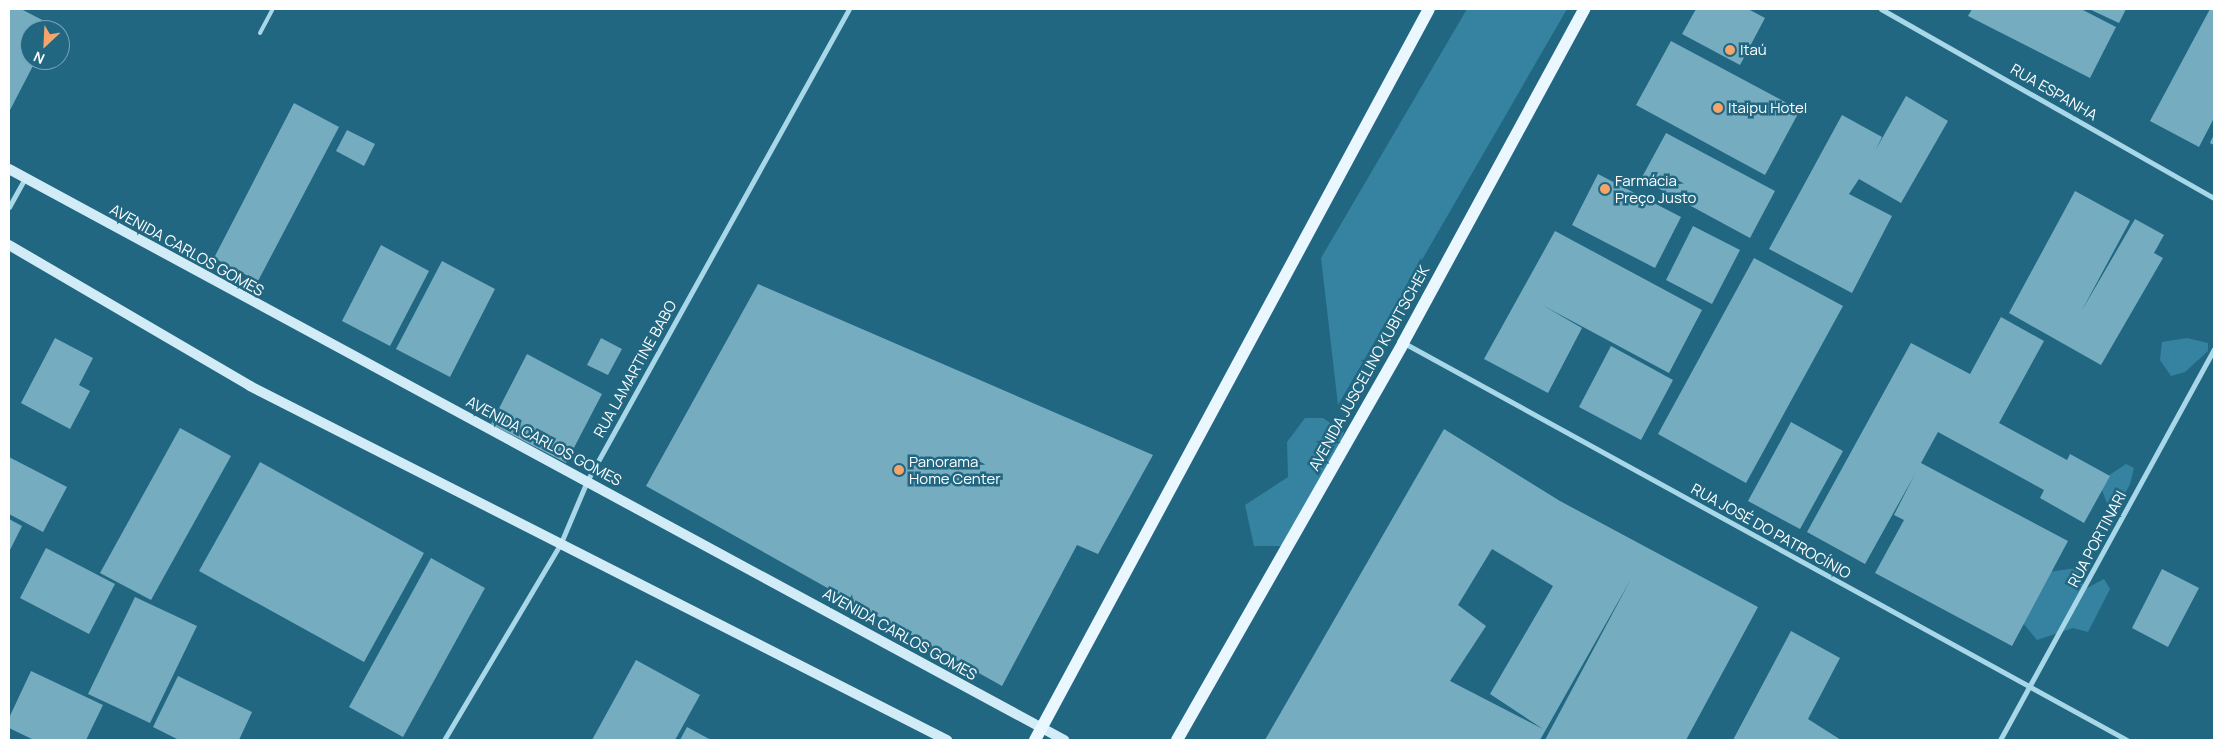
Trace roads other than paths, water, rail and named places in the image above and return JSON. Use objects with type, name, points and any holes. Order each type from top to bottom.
[{"type":"main road","points":[[1035,740],[1429,9]]},
{"type":"main road","name":"AVENIDA JUSCELINO KUBITSCHEK","points":[[1177,740],[1404,343],[1584,9]]},
{"type":"street","name":"RUA LAMARTINE BABO","points":[[444,740],[560,545],[587,481],[849,9]]},
{"type":"street","name":"RUA ESPANHA","points":[[1881,9],[2214,198]]},
{"type":"street","name":"AVENIDA CARLOS GOMES","points":[[9,169],[1064,740]]},
{"type":"street","points":[[9,207],[25,178]]},
{"type":"street","points":[[9,245],[250,386],[947,740]]},
{"type":"street","name":"RUA JOSÉ DO PATROCÍNIO","points":[[1404,343],[2127,740]]},
{"type":"street","name":"RUA PORTINARI","points":[[2000,740],[2214,349]]},
{"type":"lane","points":[[260,32],[273,9]]},
{"type":"place","name":"Itaú","points":[[1730,50]]},
{"type":"place","name":"Itaipu Hotel","points":[[1718,108]]},
{"type":"place","name":"Farmácia Preço Justo","points":[[1605,189]]},
{"type":"place","name":"Panorama Home Center","points":[[899,470]]}]
